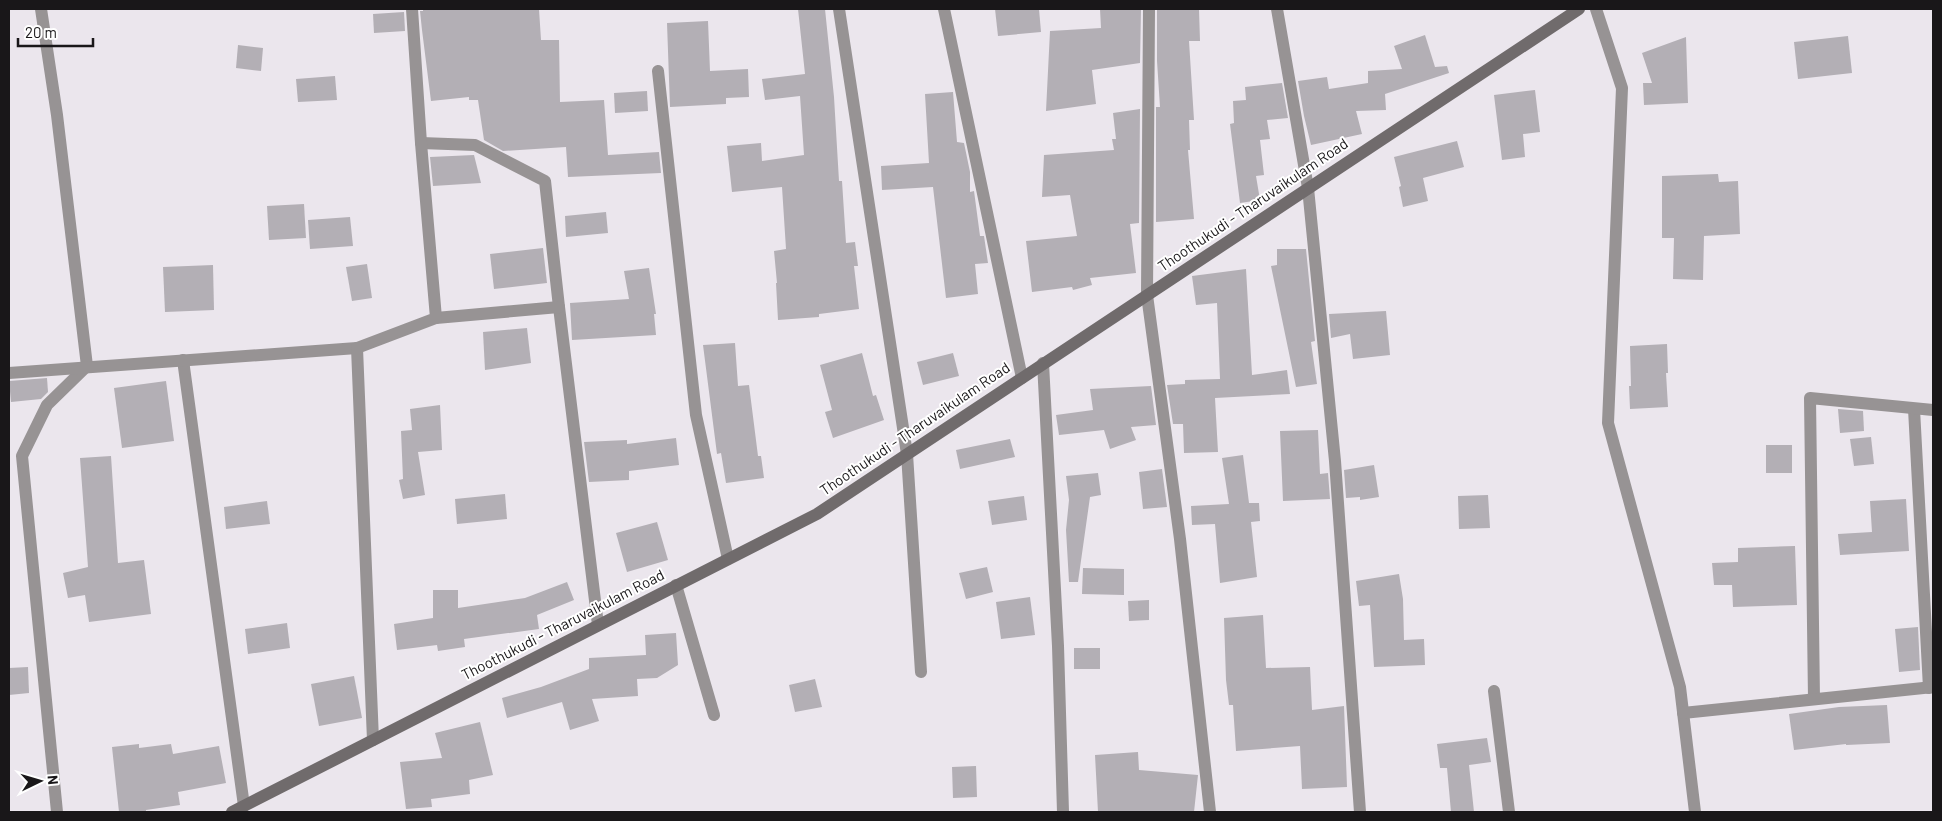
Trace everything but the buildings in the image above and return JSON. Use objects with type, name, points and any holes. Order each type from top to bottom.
[{"type":"main road","name":"Thoothukudi - Tharuvaikulam Road","points":[[232,812],[816,514],[1579,9]]},
{"type":"street","points":[[41,9],[87,366]]},
{"type":"street","points":[[412,9],[436,318]]},
{"type":"street","points":[[839,9],[907,454],[921,672]]},
{"type":"street","points":[[944,9],[1022,378]]},
{"type":"street","points":[[1150,9],[1147,295],[1180,539],[1210,812]]},
{"type":"street","points":[[1277,9],[1308,188],[1335,461],[1360,812]]},
{"type":"street","points":[[1596,9],[1622,88],[1608,423],[1680,687],[1696,812]]},
{"type":"street","points":[[658,71],[696,415],[728,559]]},
{"type":"street","points":[[421,143],[475,145],[545,181],[598,625]]},
{"type":"street","points":[[9,373],[357,348],[436,318],[559,307]]},
{"type":"street","points":[[357,348],[373,740]]},
{"type":"street","points":[[183,360],[244,806]]},
{"type":"street","points":[[1043,363],[1058,646],[1063,812]]},
{"type":"street","points":[[57,812],[22,456],[47,405],[87,366]]},
{"type":"street","points":[[1814,699],[1810,398],[1933,410]]},
{"type":"street","points":[[1683,713],[1931,688],[1914,409]]},
{"type":"street","points":[[676,586],[714,715]]},
{"type":"street","points":[[1494,691],[1509,812]]}]
